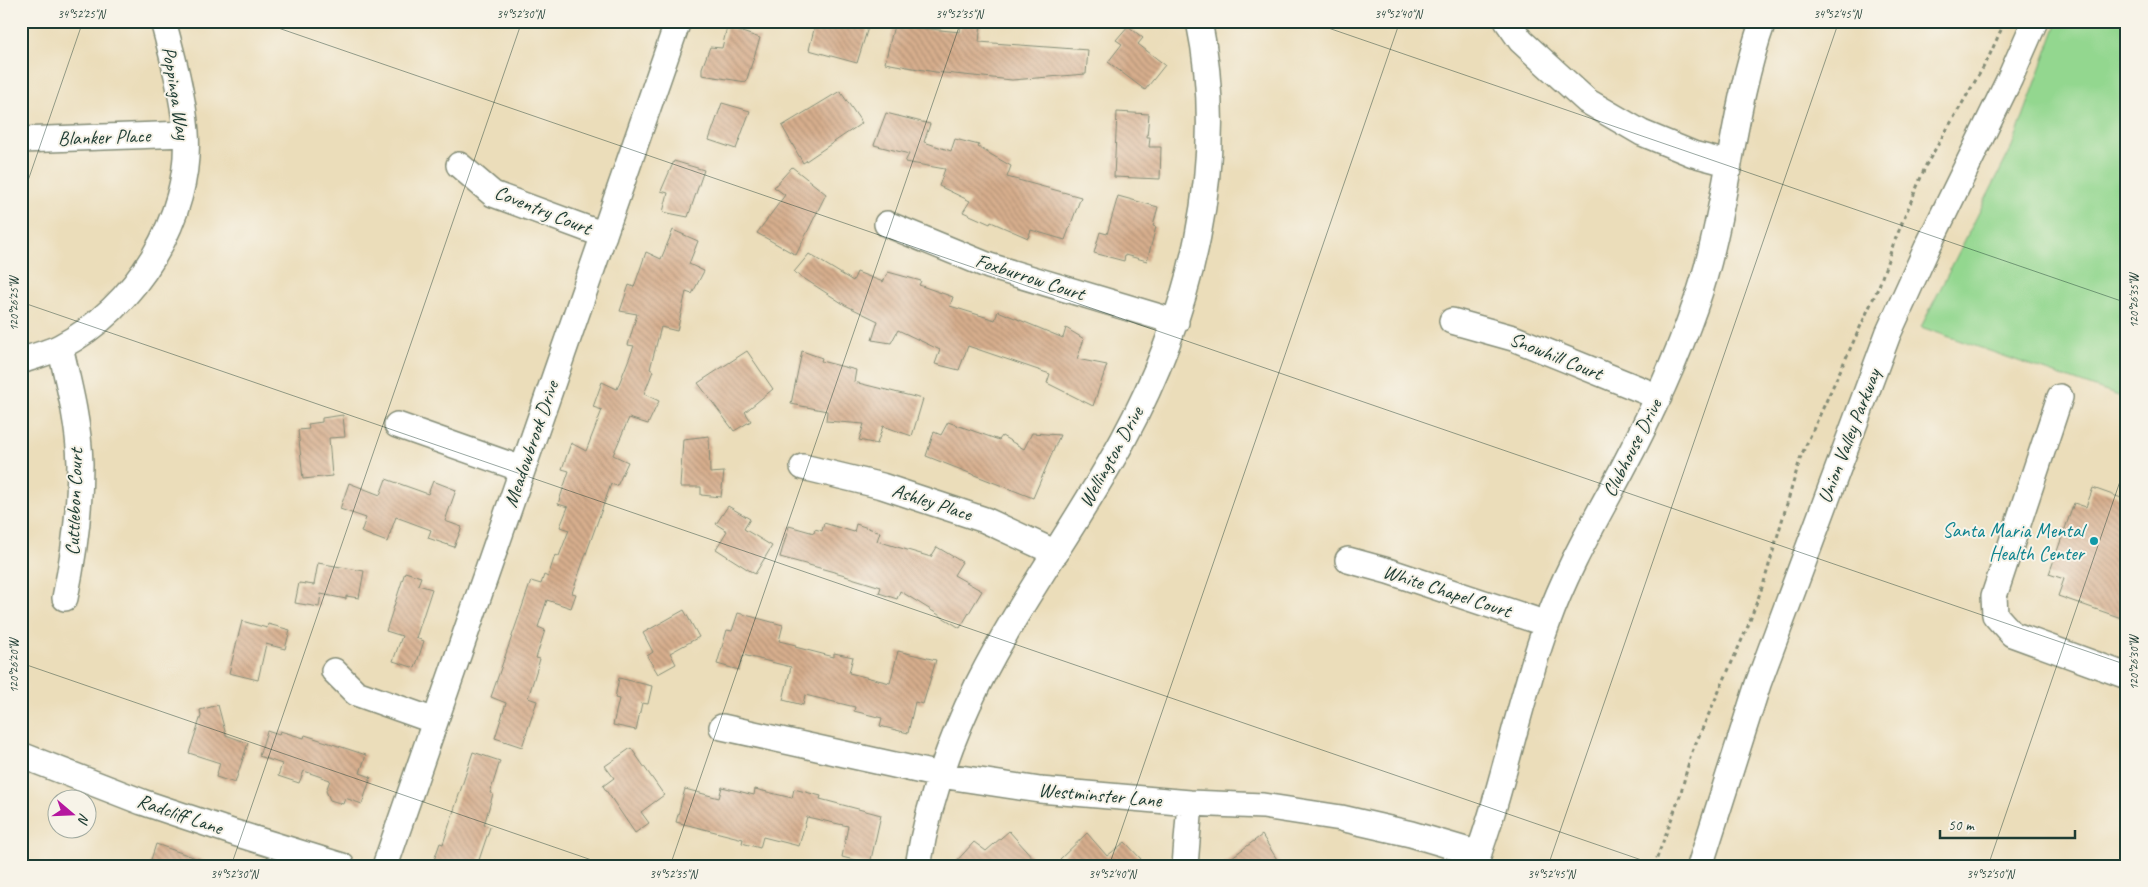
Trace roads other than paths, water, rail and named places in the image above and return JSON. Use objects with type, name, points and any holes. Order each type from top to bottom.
[{"type":"street","name":"Poppinga Way","points":[[21,361],[60,346],[105,314],[128,294],[163,240],[184,178],[186,134],[179,82],[163,21]]},
{"type":"street","name":"Meadowbrook Drive","points":[[385,866],[678,21]]},
{"type":"street","name":"Wellington Drive","points":[[918,866],[929,813],[940,776],[978,684],[1122,442],[1153,382],[1176,322],[1197,246],[1206,171],[1209,104],[1199,21]]},
{"type":"street","points":[[1507,21],[1521,40],[1587,101],[1642,133],[1693,154],[1728,162]]},
{"type":"street","name":"Clubhouse Drive","points":[[1477,860],[1547,624],[1575,556],[1659,397],[1698,296],[1716,234],[1728,162],[1750,56],[1763,21]]},
{"type":"street","name":"Union Valley Parkway","points":[[1700,866],[1758,684],[1888,334],[1927,248],[2010,78],[2035,21]]},
{"type":"street","name":"Blanker Place","points":[[21,140],[186,134]]},
{"type":"street","name":"Coventry Court","points":[[459,165],[494,194],[604,235]]},
{"type":"street","name":"Foxburrow Court","points":[[887,224],[989,266],[1176,322]]},
{"type":"street","name":"Snowhill Court","points":[[1452,321],[1512,338],[1659,397]]},
{"type":"street","name":"Cuttlebon Court","points":[[60,346],[74,412],[80,464],[71,566],[65,598]]},
{"type":"street","points":[[2060,397],[1994,596],[1995,615],[2012,634],[2127,676]]},
{"type":"street","points":[[397,424],[522,470]]},
{"type":"street","name":"Ashley Place","points":[[803,467],[882,486],[985,520],[1056,553]]},
{"type":"street","name":"White Chapel Court","points":[[1348,560],[1388,571],[1547,624]]},
{"type":"street","points":[[334,671],[356,693],[435,721]]},
{"type":"street","name":"Westminster Lane","points":[[722,727],[940,776],[1040,790],[1263,806],[1341,818],[1411,834],[1477,860]]},
{"type":"street","name":"Radcliff Lane","points":[[21,755],[142,802],[342,866]]},
{"type":"street","points":[[1185,866],[1190,802]]},
{"type":"place","name":"Santa Maria Mental Health Center","points":[[2094,541]]}]
